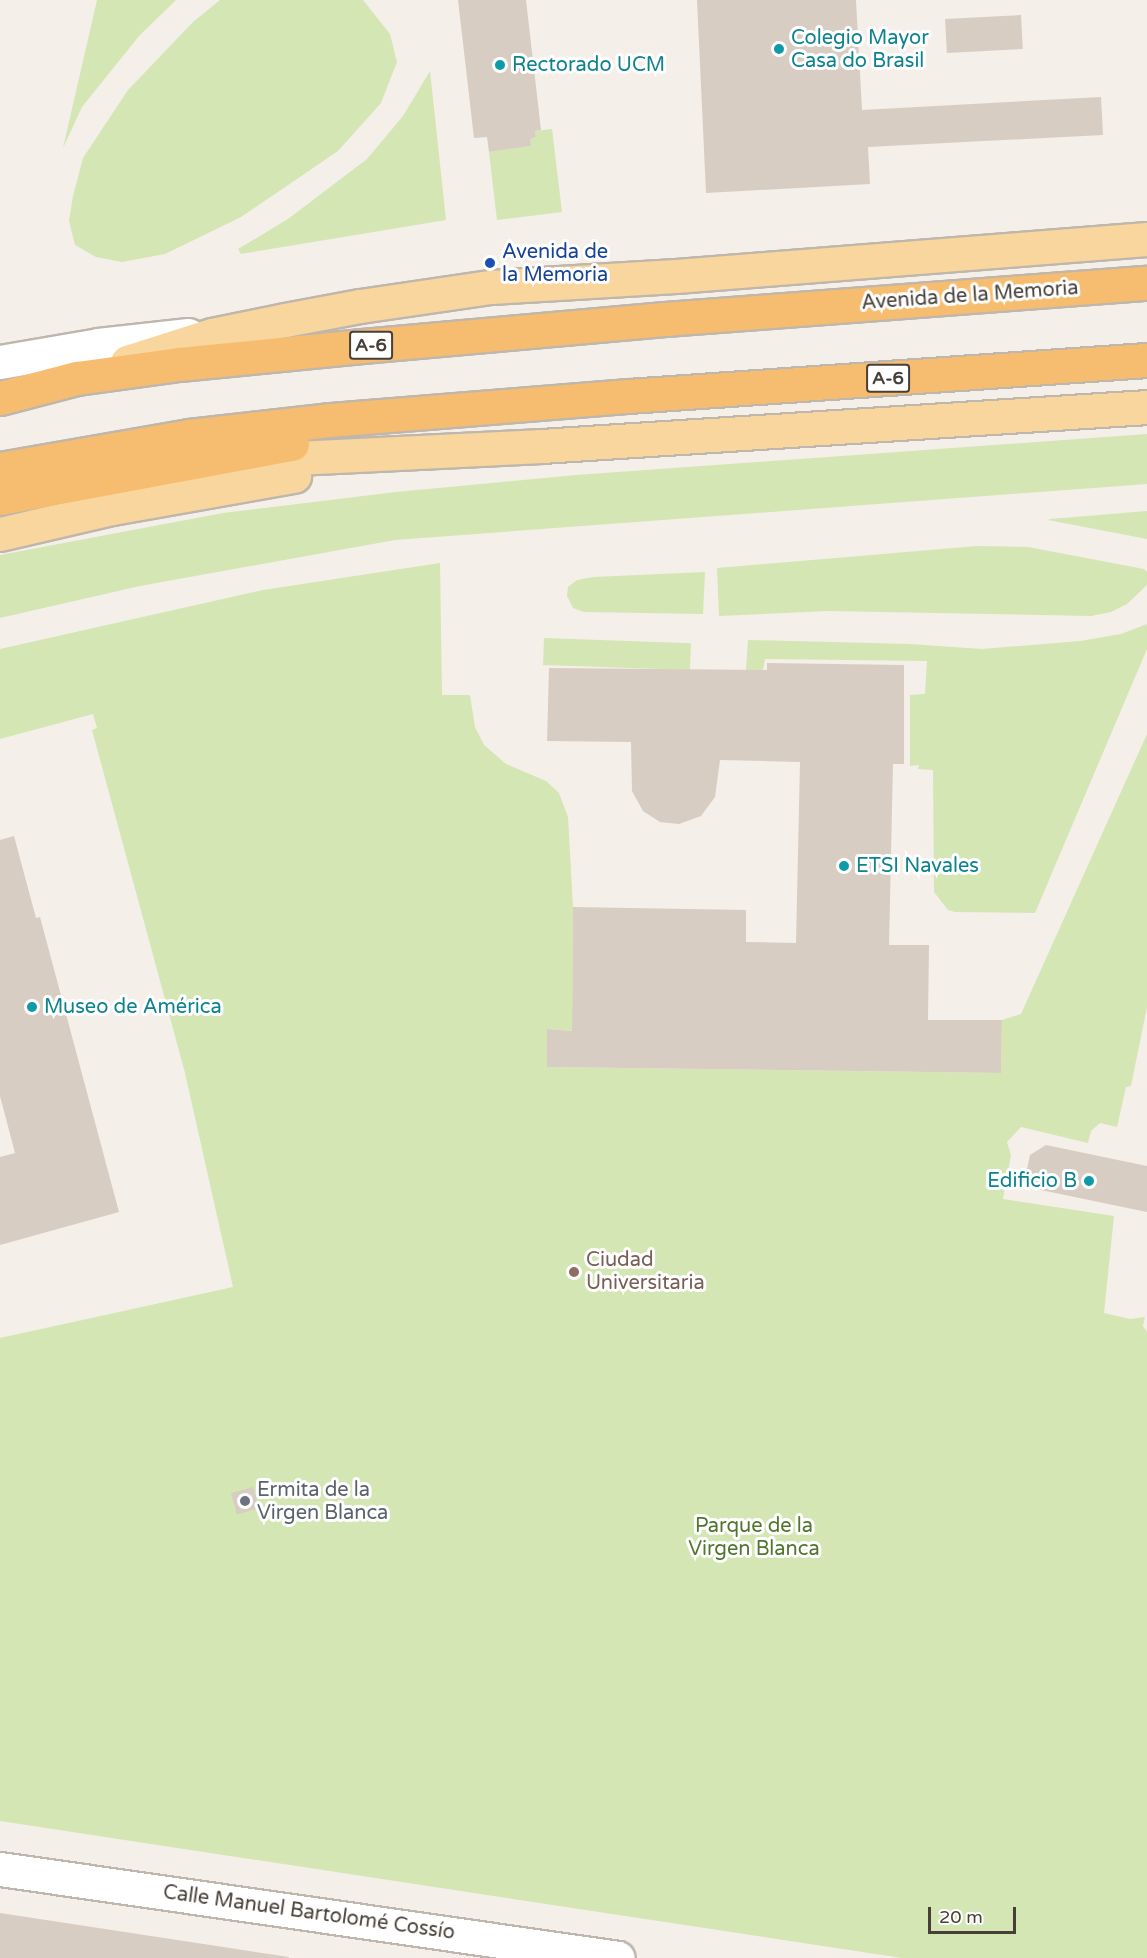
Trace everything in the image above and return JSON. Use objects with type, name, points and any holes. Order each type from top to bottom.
[{"type":"highway","name":"Avenida de la Memoria","points":[[0,398],[77,378],[179,364],[665,319],[1147,283]]},
{"type":"highway","name":"A-6","points":[[455,409],[1147,360]]},
{"type":"highway","points":[[0,498],[198,463],[455,409]]},
{"type":"highway","points":[[0,469],[189,436],[455,409]]},
{"type":"main road","name":"Avenida de la Memoria","points":[[77,378],[212,335],[360,306],[491,287],[676,276],[1147,239]]},
{"type":"main road","points":[[198,463],[1147,407]]},
{"type":"main road","points":[[0,534],[112,508],[414,452]]},
{"type":"street","name":"Avenida de la Memoria","points":[[0,362],[109,344],[175,336],[212,335]]},
{"type":"street","name":"Calle Manuel Bartolomé Cossío","points":[[0,1869],[618,1958]]},
{"type":"green space","points":[[97,0],[176,0],[139,36],[82,107],[63,148]]},
{"type":"green space","points":[[220,0],[363,0],[390,34],[397,62],[381,103],[338,151],[241,217],[165,254],[122,262],[96,257],[75,245],[69,221],[83,158],[128,90],[193,22]]},
{"type":"green space","points":[[430,71],[446,220],[241,254],[238,249],[288,219],[367,159],[403,116]]},
{"type":"green space","points":[[552,129],[562,212],[497,220],[489,152],[530,146],[530,139],[536,137],[535,131]]},
{"type":"green space","points":[[1147,434],[1147,484],[395,540],[140,586],[0,618],[0,555],[223,513],[396,492],[576,475]]},
{"type":"green space","points":[[1147,511],[1147,539],[1048,520],[1050,519]]},
{"type":"green space","points":[[977,546],[1028,547],[1144,569],[1147,572],[1147,585],[1127,604],[1111,612],[1091,616],[828,611],[719,616],[717,568]]},
{"type":"green space","name":"Parque de la Virgen Blanca","points":[[440,563],[442,695],[470,695],[475,727],[484,745],[506,764],[546,781],[559,793],[568,817],[573,907],[572,1031],[547,1029],[547,1067],[1001,1073],[1002,1020],[1021,1014],[1147,734],[1147,1007],[1131,1086],[1126,1087],[1117,1127],[1100,1123],[1091,1131],[1088,1143],[1021,1127],[1007,1142],[1011,1155],[1003,1199],[1114,1216],[1104,1313],[1130,1319],[1145,1317],[1143,1326],[1147,1332],[1147,1958],[902,1958],[0,1821],[0,1338],[233,1287],[185,1073],[92,730],[97,728],[93,714],[0,739],[0,649],[263,590]]},
{"type":"green space","points":[[705,572],[703,614],[584,612],[573,608],[567,596],[568,587],[577,580],[593,577]]},
{"type":"green space","points":[[1147,624],[1147,649],[1035,913],[955,912],[948,910],[934,892],[933,770],[918,769],[919,765],[910,766],[910,695],[925,694],[927,661],[765,659],[763,670],[746,670],[748,640],[909,644],[982,649],[1080,641],[1121,634]]},
{"type":"green space","points":[[544,638],[691,643],[690,670],[543,665]]},
{"type":"building","name":"Rectorado UCM","points":[[458,0],[526,0],[541,130],[535,131],[536,137],[530,139],[531,146],[489,152],[487,137],[474,138]]},
{"type":"building","name":"Colegio Mayor Casa do Brasil","points":[[697,0],[856,0],[862,110],[1101,97],[1103,135],[868,147],[870,184],[706,193]]},
{"type":"building","points":[[1021,15],[1023,49],[947,53],[945,19]]},
{"type":"building","name":"ETSI Navales","points":[[767,663],[904,665],[904,764],[893,764],[889,945],[929,945],[928,1020],[1002,1020],[1001,1073],[547,1067],[547,1029],[572,1031],[573,907],[746,910],[746,942],[796,943],[800,762],[720,760],[715,797],[701,816],[679,824],[660,822],[643,811],[632,791],[631,742],[547,741],[549,668],[767,670]]},
{"type":"building","name":"Museo de América","points":[[14,836],[36,918],[40,917],[119,1212],[0,1245],[0,1157],[15,1153],[0,1096],[0,840]]},
{"type":"building","name":"Edificio B","points":[[1046,1145],[1147,1166],[1147,1212],[1036,1189],[1026,1174],[1030,1155]]},
{"type":"building","name":"Ermita de la Virgen Blanca","points":[[253,1487],[259,1508],[237,1514],[231,1493]]},
{"type":"building","points":[[0,1913],[289,1957],[289,1958],[0,1958]]},
{"type":"place","name":"Colegio Mayor Casa do Brasil","points":[[779,49]]},
{"type":"place","name":"Rectorado UCM","points":[[500,65]]},
{"type":"place","name":"Avenida de la Memoria","points":[[490,263]]},
{"type":"place","name":"ETSI Navales","points":[[844,866]]},
{"type":"place","name":"Museo de América","points":[[32,1007]]},
{"type":"place","name":"Edificio B","points":[[1089,1181]]},
{"type":"place","name":"Ciudad Universitaria","points":[[574,1272]]},
{"type":"place","name":"Ermita de la Virgen Blanca","points":[[245,1501]]}]
